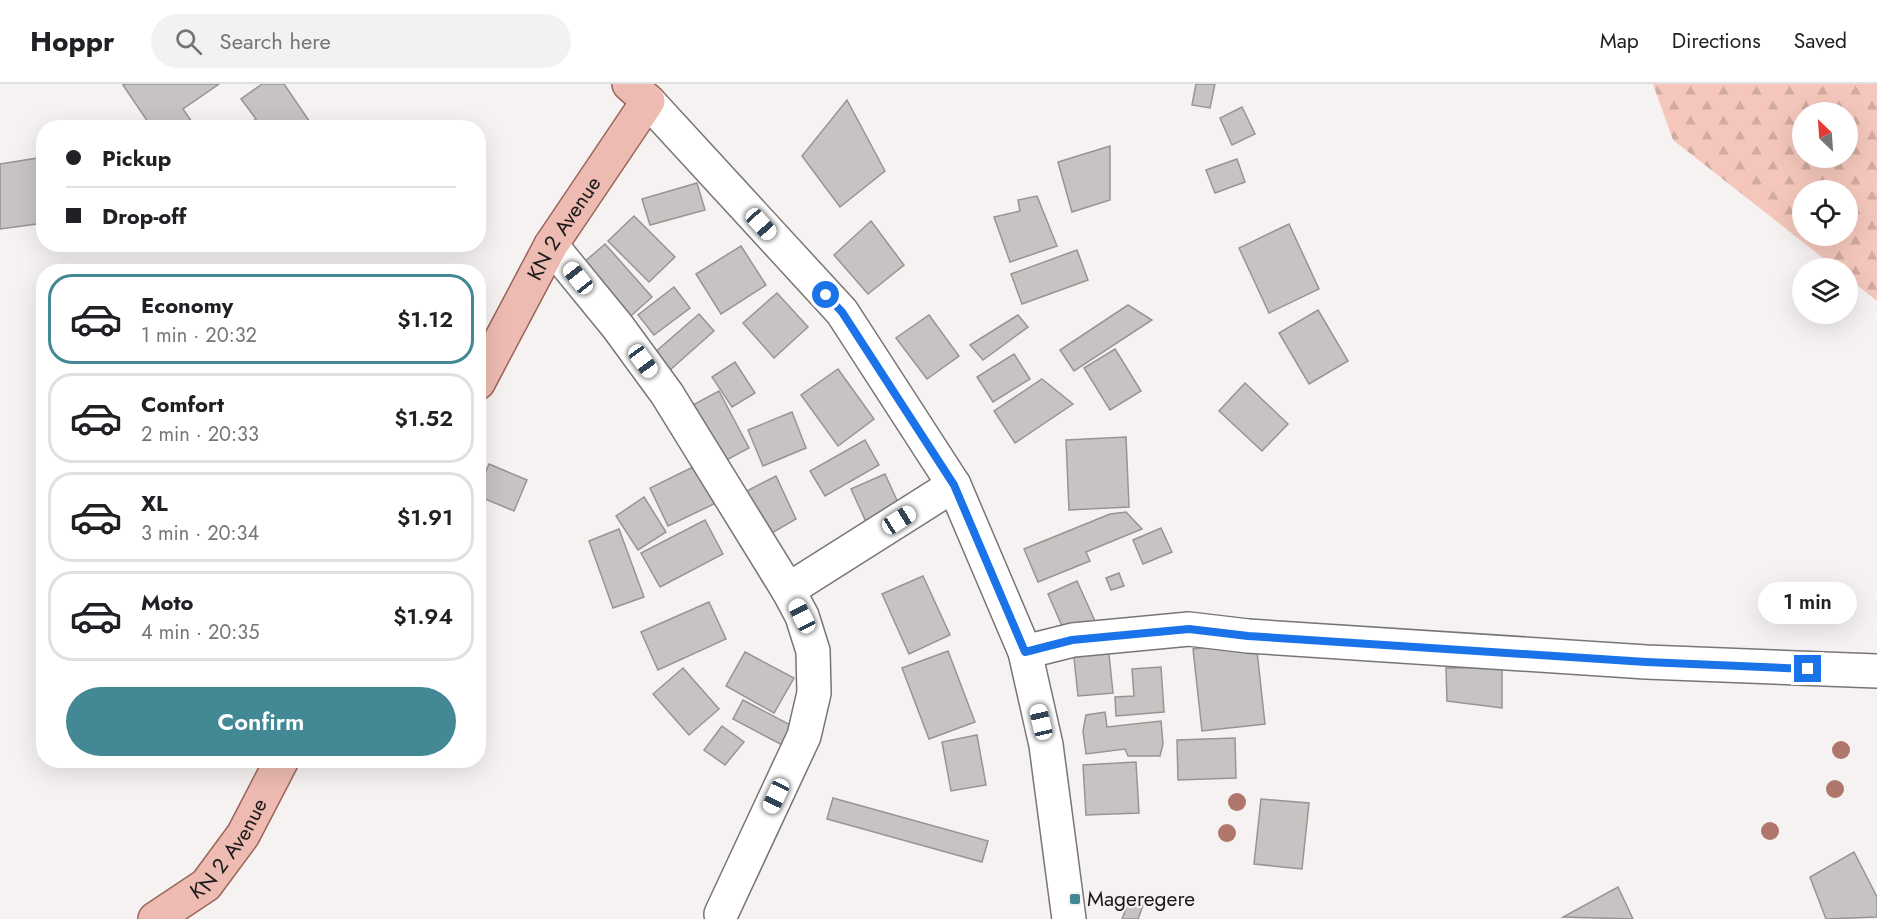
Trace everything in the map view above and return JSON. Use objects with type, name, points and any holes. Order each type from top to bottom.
[{"type":"main road","name":"KN 2 Avenue","points":[[486,368],[551,245],[638,92]]},
{"type":"main road","name":"KN 2 Avenue","points":[[155,919],[206,885],[243,835],[278,768]]},
{"type":"street","points":[[638,92],[842,312],[954,485],[1025,652],[1046,745],[1069,919]]},
{"type":"street","points":[[551,245],[618,327],[667,394],[788,590],[802,616],[813,651],[814,693],[804,736],[721,914]]},
{"type":"street","points":[[788,590],[954,485]]},
{"type":"street","points":[[1025,652],[1072,640],[1189,629],[1248,636],[1646,662],[1877,672]]},
{"type":"green space","points":[[1653,84],[1877,84],[1877,301],[1858,286],[1858,258],[1823,258],[1808,246],[1858,246],[1858,180],[1792,180],[1792,233],[1673,140]]},
{"type":"building","points":[[219,84],[183,109],[191,120],[147,120],[123,85]]},
{"type":"building","points":[[262,84],[284,84],[309,120],[255,120],[241,99]]},
{"type":"building","points":[[1196,84],[1215,84],[1210,108],[1192,105]]},
{"type":"building","points":[[847,100],[885,171],[840,207],[802,156]]},
{"type":"building","points":[[1242,107],[1255,134],[1232,145],[1220,118]]},
{"type":"building","points":[[1110,146],[1110,200],[1072,212],[1058,162]]},
{"type":"building","points":[[36,158],[36,224],[0,229],[0,164]]},
{"type":"building","points":[[1237,159],[1245,182],[1215,193],[1206,170]]},
{"type":"building","points":[[697,183],[705,210],[650,225],[642,199]]},
{"type":"building","points":[[1037,196],[1057,246],[1010,262],[994,217],[1020,211],[1018,200]]},
{"type":"building","points":[[634,216],[675,257],[649,282],[608,241]]},
{"type":"building","points":[[871,221],[904,265],[868,294],[834,255]]},
{"type":"building","points":[[1289,224],[1319,289],[1269,313],[1239,248]]},
{"type":"building","points":[[605,244],[652,297],[623,323],[576,269]]},
{"type":"building","points":[[741,246],[766,285],[721,314],[696,274]]},
{"type":"building","points":[[1077,250],[1088,280],[1022,304],[1011,274]]},
{"type":"building","points":[[674,287],[690,308],[654,335],[638,315]]},
{"type":"building","points":[[777,293],[808,327],[774,358],[743,323]]},
{"type":"building","points":[[1128,305],[1152,320],[1074,371],[1060,350]]},
{"type":"building","points":[[1318,310],[1348,361],[1309,384],[1279,333]]},
{"type":"building","points":[[699,314],[714,331],[670,370],[654,353]]},
{"type":"building","points":[[929,315],[959,356],[927,379],[896,338]]},
{"type":"building","points":[[1018,315],[1028,327],[983,360],[970,345]]},
{"type":"building","points":[[1115,349],[1141,391],[1110,410],[1084,368]]},
{"type":"building","points":[[1014,354],[1030,379],[993,402],[977,377]]},
{"type":"building","points":[[735,362],[755,393],[732,407],[712,377]]},
{"type":"building","points":[[838,369],[874,419],[838,446],[801,395]]},
{"type":"building","points":[[1042,379],[1073,404],[1015,443],[994,411]]},
{"type":"building","points":[[1245,383],[1288,424],[1262,451],[1219,411]]},
{"type":"building","points":[[719,391],[749,448],[721,463],[691,406]]},
{"type":"building","points":[[792,412],[806,448],[763,466],[748,430]]},
{"type":"building","points":[[1126,437],[1129,507],[1069,510],[1066,440]]},
{"type":"building","points":[[865,440],[879,465],[825,496],[810,471]]},
{"type":"building","points":[[489,464],[527,480],[514,511],[486,499],[486,471]]},
{"type":"building","points":[[697,465],[716,503],[668,526],[650,488]]},
{"type":"building","points":[[885,474],[901,509],[867,524],[851,489]]},
{"type":"building","points":[[776,476],[796,519],[765,537],[739,495]]},
{"type":"building","points":[[644,497],[666,532],[638,550],[616,516]]},
{"type":"building","points":[[1126,512],[1142,529],[1086,552],[1090,561],[1038,582],[1024,549],[1110,514]]},
{"type":"building","points":[[705,520],[723,554],[660,587],[641,553]]},
{"type":"building","points":[[1161,528],[1172,552],[1143,564],[1133,540]]},
{"type":"building","points":[[619,529],[644,597],[613,608],[589,541]]},
{"type":"building","points":[[1119,573],[1124,586],[1111,590],[1106,578]]},
{"type":"building","points":[[923,576],[950,635],[909,654],[882,594]]},
{"type":"building","points":[[1077,581],[1095,621],[1065,633],[1048,594]]},
{"type":"building","points":[[709,602],[726,639],[658,670],[641,632]]},
{"type":"building","points":[[1256,642],[1265,724],[1202,731],[1193,649]]},
{"type":"building","points":[[1108,645],[1113,693],[1078,696],[1073,649]]},
{"type":"building","points":[[948,651],[975,722],[929,739],[902,668]]},
{"type":"building","points":[[745,652],[794,678],[774,713],[726,686]]},
{"type":"building","points":[[1161,667],[1164,712],[1116,716],[1115,697],[1134,696],[1132,669]]},
{"type":"building","points":[[1502,667],[1502,708],[1447,701],[1446,668]]},
{"type":"building","points":[[683,668],[719,709],[689,735],[653,694]]},
{"type":"building","points":[[743,700],[798,729],[788,748],[733,719]]},
{"type":"building","points":[[1105,712],[1107,727],[1161,721],[1163,744],[1160,756],[1128,756],[1125,749],[1086,754],[1083,731],[1086,715]]},
{"type":"building","points":[[722,726],[744,742],[725,765],[704,750]]},
{"type":"building","points":[[977,735],[986,785],[951,791],[942,742]]},
{"type":"building","points":[[1235,738],[1236,778],[1178,780],[1177,740]]},
{"type":"building","points":[[1136,762],[1139,813],[1086,815],[1083,765]]},
{"type":"building","points":[[833,798],[988,841],[982,862],[827,819]]},
{"type":"building","points":[[1261,799],[1309,803],[1302,869],[1254,864]]},
{"type":"building","points":[[1854,852],[1877,897],[1877,917],[1826,919],[1810,877]]},
{"type":"building","points":[[1618,887],[1633,919],[1563,917]]},
{"type":"building","points":[[1131,895],[1145,900],[1138,919],[1122,919]]},
{"type":"place","name":"Mageregere","points":[[1075,899]]},
{"type":"route","points":[[826,295],[842,312],[954,485],[1025,652],[1072,640],[1189,629],[1248,636],[1646,662],[1808,669]]}]
